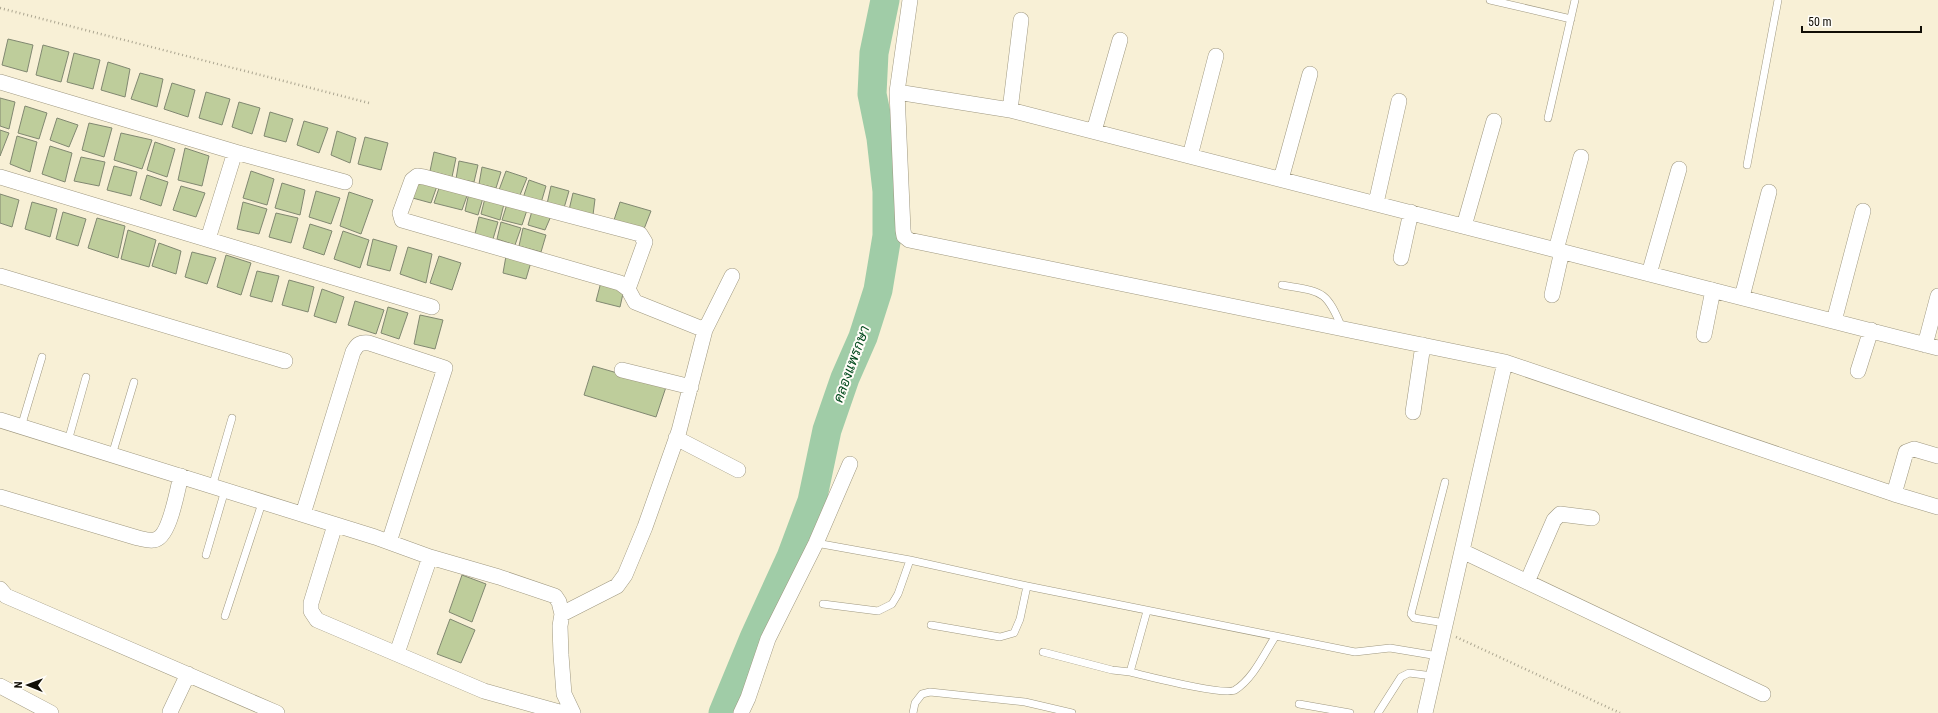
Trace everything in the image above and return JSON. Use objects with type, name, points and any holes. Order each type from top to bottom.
[{"type":"street","points":[[910,0],[897,92],[903,230],[904,236],[909,240],[1505,362],[1894,494],[1938,507]]},
{"type":"street","points":[[1010,110],[1021,20]]},
{"type":"street","points":[[1094,131],[1120,40]]},
{"type":"street","points":[[1190,156],[1216,56]]},
{"type":"street","points":[[1281,179],[1310,74]]},
{"type":"street","points":[[0,82],[235,152],[345,182]]},
{"type":"street","points":[[897,92],[912,93],[1010,110],[1932,346],[1938,296]]},
{"type":"street","points":[[1376,203],[1399,101]]},
{"type":"street","points":[[1464,226],[1494,121]]},
{"type":"street","points":[[208,239],[235,152]]},
{"type":"street","points":[[1552,295],[1559,250],[1581,157]]},
{"type":"street","points":[[1649,274],[1679,169]]},
{"type":"street","points":[[628,290],[645,242],[640,234],[417,176],[412,180],[400,213],[402,220],[625,285],[635,302],[705,330]]},
{"type":"street","points":[[0,177],[432,307]]},
{"type":"street","points":[[1742,297],[1769,192]]},
{"type":"street","points":[[1834,321],[1863,211]]},
{"type":"street","points":[[1401,258],[1411,212]]},
{"type":"street","points":[[0,276],[285,361]]},
{"type":"street","points":[[562,614],[617,586],[626,575],[645,527],[676,438],[691,387],[705,330],[732,276]]},
{"type":"street","points":[[1704,335],[1713,290]]},
{"type":"street","points":[[1858,372],[1871,330]]},
{"type":"street","points":[[303,514],[353,352],[357,345],[362,342],[369,343],[445,368],[389,542]]},
{"type":"street","points":[[1413,412],[1422,345]]},
{"type":"street","points":[[1425,713],[1505,362]]},
{"type":"street","points":[[622,370],[691,387]]},
{"type":"street","points":[[0,420],[303,514],[389,542],[430,558],[499,577],[555,596],[559,602],[562,614],[560,626],[564,694],[573,713]]},
{"type":"street","points":[[676,438],[738,470]]},
{"type":"street","points":[[1894,494],[1906,452],[1914,449],[1938,456]]},
{"type":"street","points":[[741,713],[748,698],[768,639],[816,543],[850,464]]},
{"type":"street","points":[[0,496],[138,538],[154,540],[161,537],[168,527],[181,476]]},
{"type":"street","points":[[1527,582],[1554,520],[1560,514],[1592,518]]},
{"type":"street","points":[[335,525],[311,603],[313,616],[318,620],[484,691],[563,713]]},
{"type":"street","points":[[1462,551],[1763,694]]},
{"type":"street","points":[[397,653],[430,558]]},
{"type":"street","points":[[0,589],[6,596],[277,713]]},
{"type":"street","points":[[170,712],[188,674]]},
{"type":"street","points":[[0,686],[51,713]]},
{"type":"lane","points":[[1490,0],[1571,19]]},
{"type":"lane","points":[[1548,118],[1575,0]]},
{"type":"lane","points":[[1747,165],[1778,0]]},
{"type":"lane","points":[[1282,285],[1311,290],[1326,296],[1333,305],[1342,329]]},
{"type":"lane","points":[[21,427],[42,357]]},
{"type":"lane","points":[[68,441],[86,377]]},
{"type":"lane","points":[[112,455],[134,382]]},
{"type":"lane","points":[[206,555],[232,418]]},
{"type":"lane","points":[[1444,627],[1414,618],[1411,614],[1445,482]]},
{"type":"lane","points":[[225,616],[262,502]]},
{"type":"lane","points":[[816,543],[910,560],[1147,611],[1355,652],[1390,648],[1438,656]]},
{"type":"lane","points":[[823,604],[878,611],[892,604],[898,594],[910,560]]},
{"type":"lane","points":[[931,625],[1000,637],[1014,633],[1020,619],[1027,586]]},
{"type":"lane","points":[[1130,672],[1147,611]]},
{"type":"lane","points":[[1042,652],[1112,670],[1130,672],[1215,690],[1233,691],[1244,683],[1275,637]]},
{"type":"lane","points":[[1378,713],[1402,677],[1409,673],[1433,676]]},
{"type":"lane","points":[[913,713],[915,703],[922,694],[930,692],[1024,702],[1072,713]]},
{"type":"lane","points":[[1299,704],[1350,713]]},
{"type":"path","points":[[0,8],[369,103]]},
{"type":"path","points":[[1444,627],[1620,713]]},
{"type":"building","points":[[8,39],[33,45],[27,72],[2,65]]},
{"type":"building","points":[[43,45],[69,52],[61,82],[36,75]]},
{"type":"building","points":[[74,53],[100,60],[93,89],[67,82]]},
{"type":"building","points":[[108,62],[130,69],[125,97],[101,90]]},
{"type":"building","points":[[140,73],[163,79],[157,107],[131,99]]},
{"type":"building","points":[[172,83],[195,90],[188,117],[164,109]]},
{"type":"building","points":[[206,92],[230,99],[222,125],[199,118]]},
{"type":"building","points":[[0,98],[15,102],[9,129],[0,126]]},
{"type":"building","points":[[239,102],[260,108],[252,134],[232,127]]},
{"type":"building","points":[[25,106],[47,113],[39,139],[18,133]]},
{"type":"building","points":[[270,112],[293,119],[286,142],[264,136]]},
{"type":"building","points":[[57,118],[78,125],[69,147],[50,140]]},
{"type":"building","points":[[304,121],[328,128],[319,153],[297,145]]},
{"type":"building","points":[[89,123],[112,128],[104,157],[82,150]]},
{"type":"building","points":[[0,130],[9,133],[0,156]]},
{"type":"building","points":[[337,131],[356,138],[350,163],[331,155]]},
{"type":"building","points":[[121,133],[152,140],[142,169],[114,160]]},
{"type":"building","points":[[17,136],[37,142],[30,172],[10,164]]},
{"type":"building","points":[[365,137],[388,143],[381,170],[358,164]]},
{"type":"building","points":[[155,142],[175,149],[167,177],[147,170]]},
{"type":"building","points":[[50,146],[72,153],[65,182],[42,174]]},
{"type":"building","points":[[185,148],[209,156],[202,186],[178,180]]},
{"type":"building","points":[[434,152],[456,158],[452,177],[430,171]]},
{"type":"building","points":[[81,157],[105,162],[99,186],[74,181]]},
{"type":"building","points":[[459,161],[478,165],[474,182],[456,179]]},
{"type":"building","points":[[114,166],[137,172],[131,196],[107,190]]},
{"type":"building","points":[[482,167],[501,172],[496,188],[479,184]]},
{"type":"building","points":[[251,171],[274,179],[267,205],[243,198]]},
{"type":"building","points":[[506,171],[527,178],[520,195],[499,190]]},
{"type":"building","points":[[147,175],[168,182],[161,206],[140,199]]},
{"type":"building","points":[[529,180],[546,186],[541,203],[523,198]]},
{"type":"building","points":[[415,181],[437,186],[431,203],[409,197]]},
{"type":"building","points":[[282,183],[305,190],[300,215],[275,208]]},
{"type":"building","points":[[440,185],[468,193],[462,210],[434,203]]},
{"type":"building","points":[[181,186],[205,193],[196,217],[173,210]]},
{"type":"building","points":[[551,186],[569,191],[564,208],[547,204]]},
{"type":"building","points":[[316,191],[340,198],[331,224],[309,217]]},
{"type":"building","points":[[349,192],[373,200],[361,234],[340,226]]},
{"type":"building","points":[[469,193],[483,198],[478,215],[465,211]]},
{"type":"building","points":[[573,193],[595,199],[593,215],[569,210]]},
{"type":"building","points":[[0,194],[19,200],[12,227],[0,223]]},
{"type":"building","points":[[485,198],[504,204],[500,220],[481,214]]},
{"type":"building","points":[[32,202],[57,209],[50,237],[25,229]]},
{"type":"building","points":[[243,202],[267,209],[259,234],[237,229]]},
{"type":"building","points":[[620,202],[651,211],[644,229],[614,220]]},
{"type":"building","points":[[507,204],[527,210],[522,225],[502,220]]},
{"type":"building","points":[[532,211],[551,216],[545,230],[528,225]]},
{"type":"building","points":[[63,212],[86,219],[78,246],[56,239]]},
{"type":"building","points":[[276,213],[298,218],[291,243],[269,237]]},
{"type":"building","points":[[479,217],[498,222],[493,239],[475,234]]},
{"type":"building","points":[[97,218],[125,226],[118,258],[88,248]]},
{"type":"building","points":[[501,222],[521,228],[515,245],[497,239]]},
{"type":"building","points":[[310,224],[332,231],[324,255],[303,248]]},
{"type":"building","points":[[523,228],[546,235],[541,252],[519,246]]},
{"type":"building","points":[[128,230],[156,240],[149,267],[121,259]]},
{"type":"building","points":[[343,231],[369,240],[360,268],[334,259]]},
{"type":"building","points":[[373,239],[397,246],[390,271],[367,265]]},
{"type":"building","points":[[159,243],[181,251],[176,274],[152,266]]},
{"type":"building","points":[[408,247],[432,254],[426,283],[400,274]]},
{"type":"building","points":[[192,252],[216,258],[207,284],[185,277]]},
{"type":"building","points":[[226,255],[251,263],[241,295],[217,287]]},
{"type":"building","points":[[439,256],[461,263],[452,290],[430,283]]},
{"type":"building","points":[[506,256],[531,262],[526,279],[503,273]]},
{"type":"building","points":[[257,271],[279,276],[272,302],[250,296]]},
{"type":"building","points":[[289,280],[314,287],[308,312],[282,305]]},
{"type":"building","points":[[601,282],[624,289],[620,307],[596,301]]},
{"type":"building","points":[[322,289],[344,297],[336,323],[314,316]]},
{"type":"building","points":[[355,301],[384,310],[376,334],[348,325]]},
{"type":"building","points":[[388,307],[408,313],[399,339],[381,333]]},
{"type":"building","points":[[420,315],[443,320],[435,349],[414,344]]},
{"type":"building","points":[[593,366],[666,387],[656,417],[584,395]]},
{"type":"building","points":[[462,575],[486,584],[472,622],[449,612]]},
{"type":"building","points":[[450,619],[475,630],[461,663],[437,654]]},
{"type":"waterway","name":"คลองแพรกษา","points":[[723,713],[754,638],[791,557],[812,501],[827,430],[845,378],[863,337],[878,290],[887,236],[887,191],[881,138],[872,94],[874,53],[885,0]]}]
